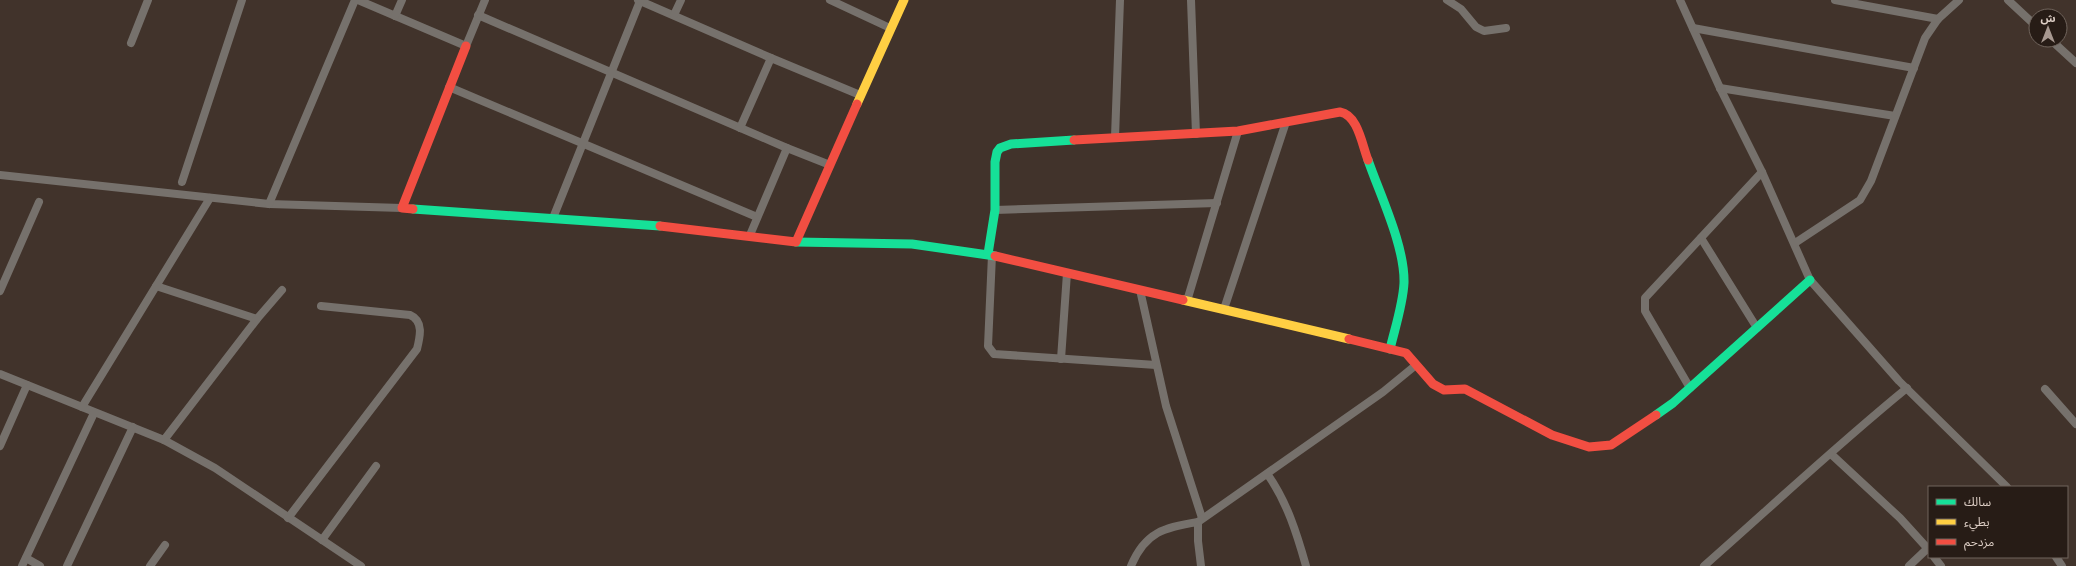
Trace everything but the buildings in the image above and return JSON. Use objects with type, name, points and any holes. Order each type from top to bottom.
[{"type":"street","points":[[131,43],[148,0]]},
{"type":"street","points":[[182,182],[242,0]]},
{"type":"street","points":[[269,204],[356,0],[466,46]]},
{"type":"street","points":[[395,16],[402,0]]},
{"type":"street","points":[[402,208],[485,0]]},
{"type":"street","points":[[553,218],[613,73],[639,0],[860,95]]},
{"type":"street","points":[[674,15],[681,0]]},
{"type":"street","points":[[830,0],[890,28]]},
{"type":"street","points":[[796,242],[860,95],[904,0]]},
{"type":"street","points":[[1115,137],[1120,0]]},
{"type":"street","points":[[1191,0],[1196,134]]},
{"type":"street","points":[[1447,0],[1461,9],[1476,27],[1484,31],[1506,28]]},
{"type":"street","points":[[1680,0],[1720,88],[1762,172],[1795,243],[1810,280],[1907,388],[2006,486]]},
{"type":"street","points":[[1835,0],[1938,19]]},
{"type":"street","points":[[1795,243],[1860,200],[1871,181],[1925,38],[1938,19],[1959,0]]},
{"type":"street","points":[[2008,0],[2028,19]]},
{"type":"street","points":[[478,15],[740,128],[830,165]]},
{"type":"street","points":[[1693,28],[1914,68]]},
{"type":"street","points":[[2060,48],[2076,63]]},
{"type":"street","points":[[740,128],[771,58]]},
{"type":"street","points":[[449,88],[757,217]]},
{"type":"street","points":[[1720,88],[1895,116]]},
{"type":"street","points":[[1156,365],[994,354],[990,350],[988,346],[990,254],[995,210],[995,162],[997,152],[1000,148],[1011,144],[1115,137],[1196,134],[1238,130],[1328,113],[1348,113],[1354,122],[1398,244],[1404,268],[1404,285],[1390,349]]},
{"type":"street","points":[[1224,309],[1286,122]]},
{"type":"street","points":[[1187,301],[1238,130]]},
{"type":"street","points":[[750,235],[787,148]]},
{"type":"street","points":[[1690,388],[1645,311],[1644,301],[1762,172]]},
{"type":"street","points":[[0,175],[269,204],[402,208],[553,218],[651,225],[750,235],[796,242],[912,244],[990,254],[1406,353],[1438,388],[1444,390],[1465,389],[1552,435],[1589,447],[1602,447],[1621,440],[1673,403],[1810,280]]},
{"type":"street","points":[[82,407],[210,198]]},
{"type":"street","points":[[0,291],[39,202]]},
{"type":"street","points":[[995,210],[1217,203]]},
{"type":"street","points":[[1701,238],[1757,328]]},
{"type":"street","points":[[1061,359],[1067,273]]},
{"type":"street","points":[[156,286],[257,319]]},
{"type":"street","points":[[164,440],[257,319],[282,290]]},
{"type":"street","points":[[1140,290],[1166,406],[1200,520],[1201,566]]},
{"type":"street","points":[[288,518],[417,349],[421,334],[416,318],[410,315],[321,306]]},
{"type":"street","points":[[1132,566],[1147,539],[1170,526],[1200,520],[1268,475],[1383,392],[1416,365]]},
{"type":"street","points":[[0,374],[164,440],[215,468],[361,566]]},
{"type":"street","points":[[0,446],[28,385]]},
{"type":"street","points":[[1704,566],[1831,454],[1860,426],[1907,388]]},
{"type":"street","points":[[2045,389],[2076,424]]},
{"type":"street","points":[[40,566],[24,562],[94,413]]},
{"type":"street","points":[[67,566],[133,427]]},
{"type":"street","points":[[1831,454],[1900,518],[1928,549],[1909,566]]},
{"type":"street","points":[[322,540],[376,466]]},
{"type":"street","points":[[1268,475],[1278,489],[1293,521],[1306,566]]},
{"type":"street","points":[[150,566],[165,545]]},
{"type":"street","points":[[1935,558],[1941,566]]},
{"type":"traffic: fast","points":[[988,254],[995,210],[995,162],[997,152],[1000,148],[1011,144],[1074,140]]},
{"type":"traffic: fast","points":[[1368,160],[1391,221],[1403,269],[1404,283],[1402,299],[1390,349]]},
{"type":"traffic: fast","points":[[413,209],[660,226]]},
{"type":"traffic: fast","points":[[796,242],[912,244],[995,256]]},
{"type":"traffic: fast","points":[[1656,415],[1673,403],[1810,280]]},
{"type":"traffic: slow","points":[[857,104],[904,0]]},
{"type":"traffic: slow","points":[[1183,300],[1349,339]]},
{"type":"traffic: jam","points":[[413,209],[402,208],[466,46]]},
{"type":"traffic: jam","points":[[660,226],[796,242],[857,104]]},
{"type":"traffic: jam","points":[[1074,140],[1238,131],[1340,112],[1346,114],[1355,125],[1368,160]]},
{"type":"traffic: jam","points":[[995,256],[1183,300]]},
{"type":"traffic: jam","points":[[1349,339],[1406,353],[1433,384],[1444,390],[1465,389],[1552,435],[1589,447],[1611,445],[1656,415]]}]
